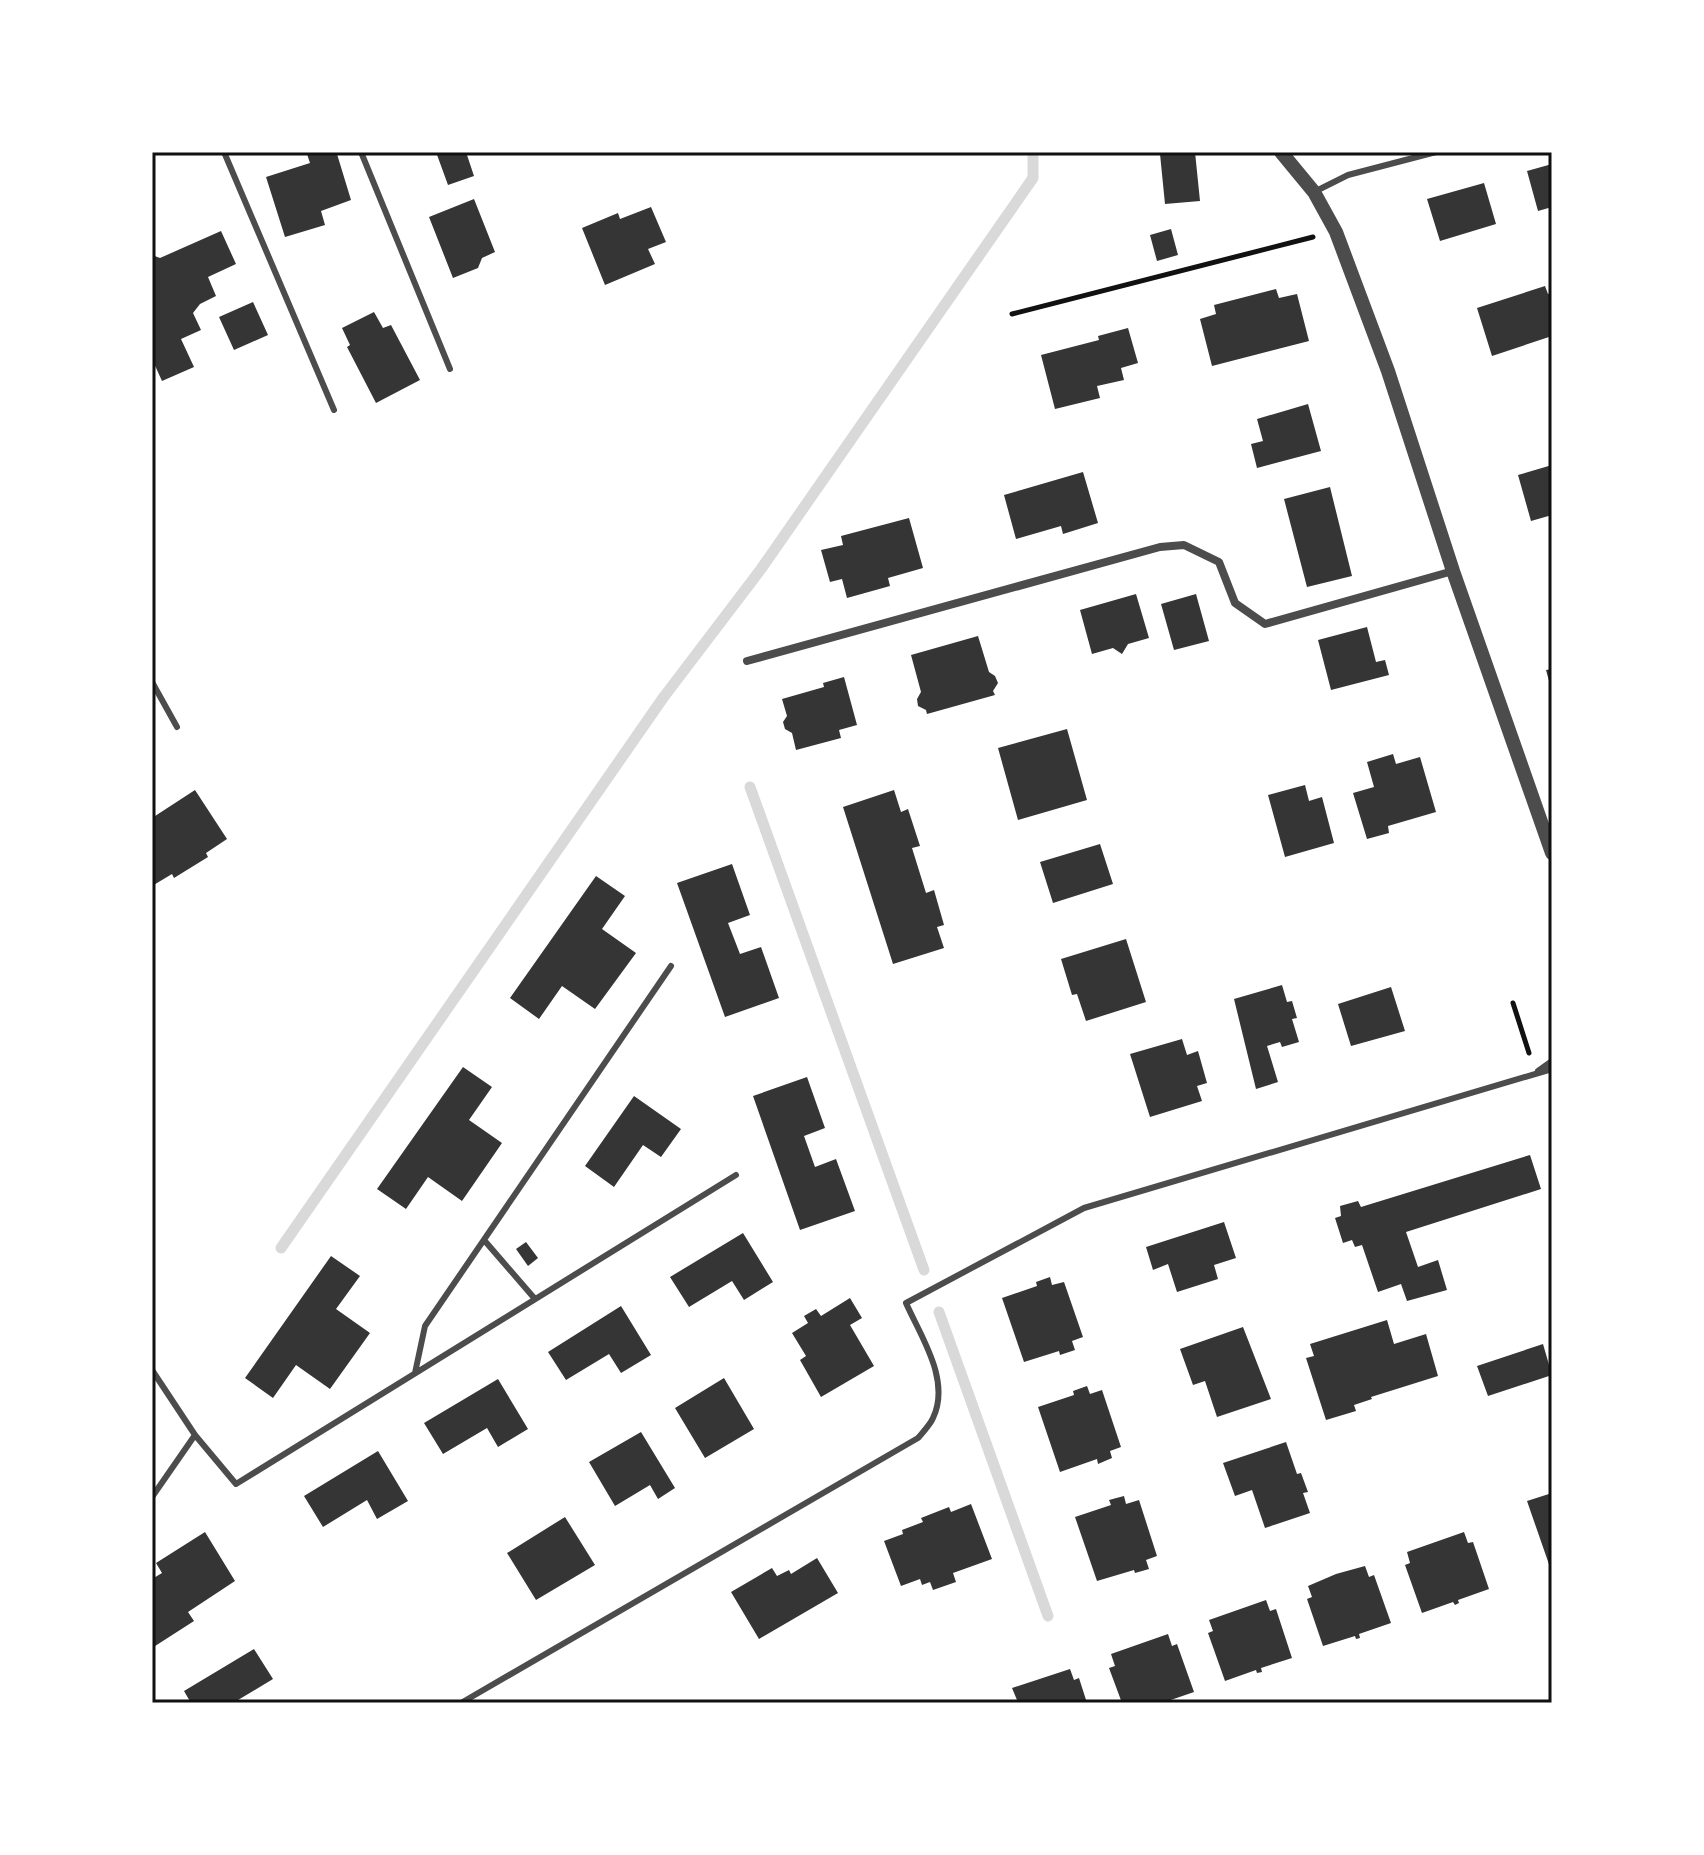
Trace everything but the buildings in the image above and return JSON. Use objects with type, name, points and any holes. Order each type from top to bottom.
[{"type":"street","points":[[1281,152],[1314,192],[1336,232],[1384,359],[1453,571],[1552,853]]},
{"type":"street","points":[[747,661],[1160,547],[1184,545],[1219,562],[1235,603],[1265,624],[1453,571]]},
{"type":"lane","points":[[224,152],[334,410]]},
{"type":"lane","points":[[361,152],[450,369]]},
{"type":"lane","points":[[1314,192],[1348,175],[1436,152]]},
{"type":"lane","points":[[152,682],[177,727]]},
{"type":"lane","points":[[415,1373],[425,1326],[671,966]]},
{"type":"lane","points":[[1535,1073],[1552,1061]]},
{"type":"lane","points":[[461,1703],[918,1438],[933,1419],[939,1400],[937,1375],[906,1303],[1084,1208],[1552,1069]]},
{"type":"lane","points":[[152,1370],[195,1435],[236,1484],[736,1175]]},
{"type":"lane","points":[[484,1240],[535,1299]]},
{"type":"lane","points":[[152,1497],[195,1435]]},
{"type":"path","points":[[1012,314],[1310,238]]},
{"type":"path","points":[[1513,1003],[1535,1073]]},
{"type":"waterway","points":[[281,1248],[663,698],[761,569],[1033,178],[1033,152]]},
{"type":"waterway","points":[[750,787],[924,1270]]},
{"type":"waterway","points":[[939,1312],[1048,1616]]}]
